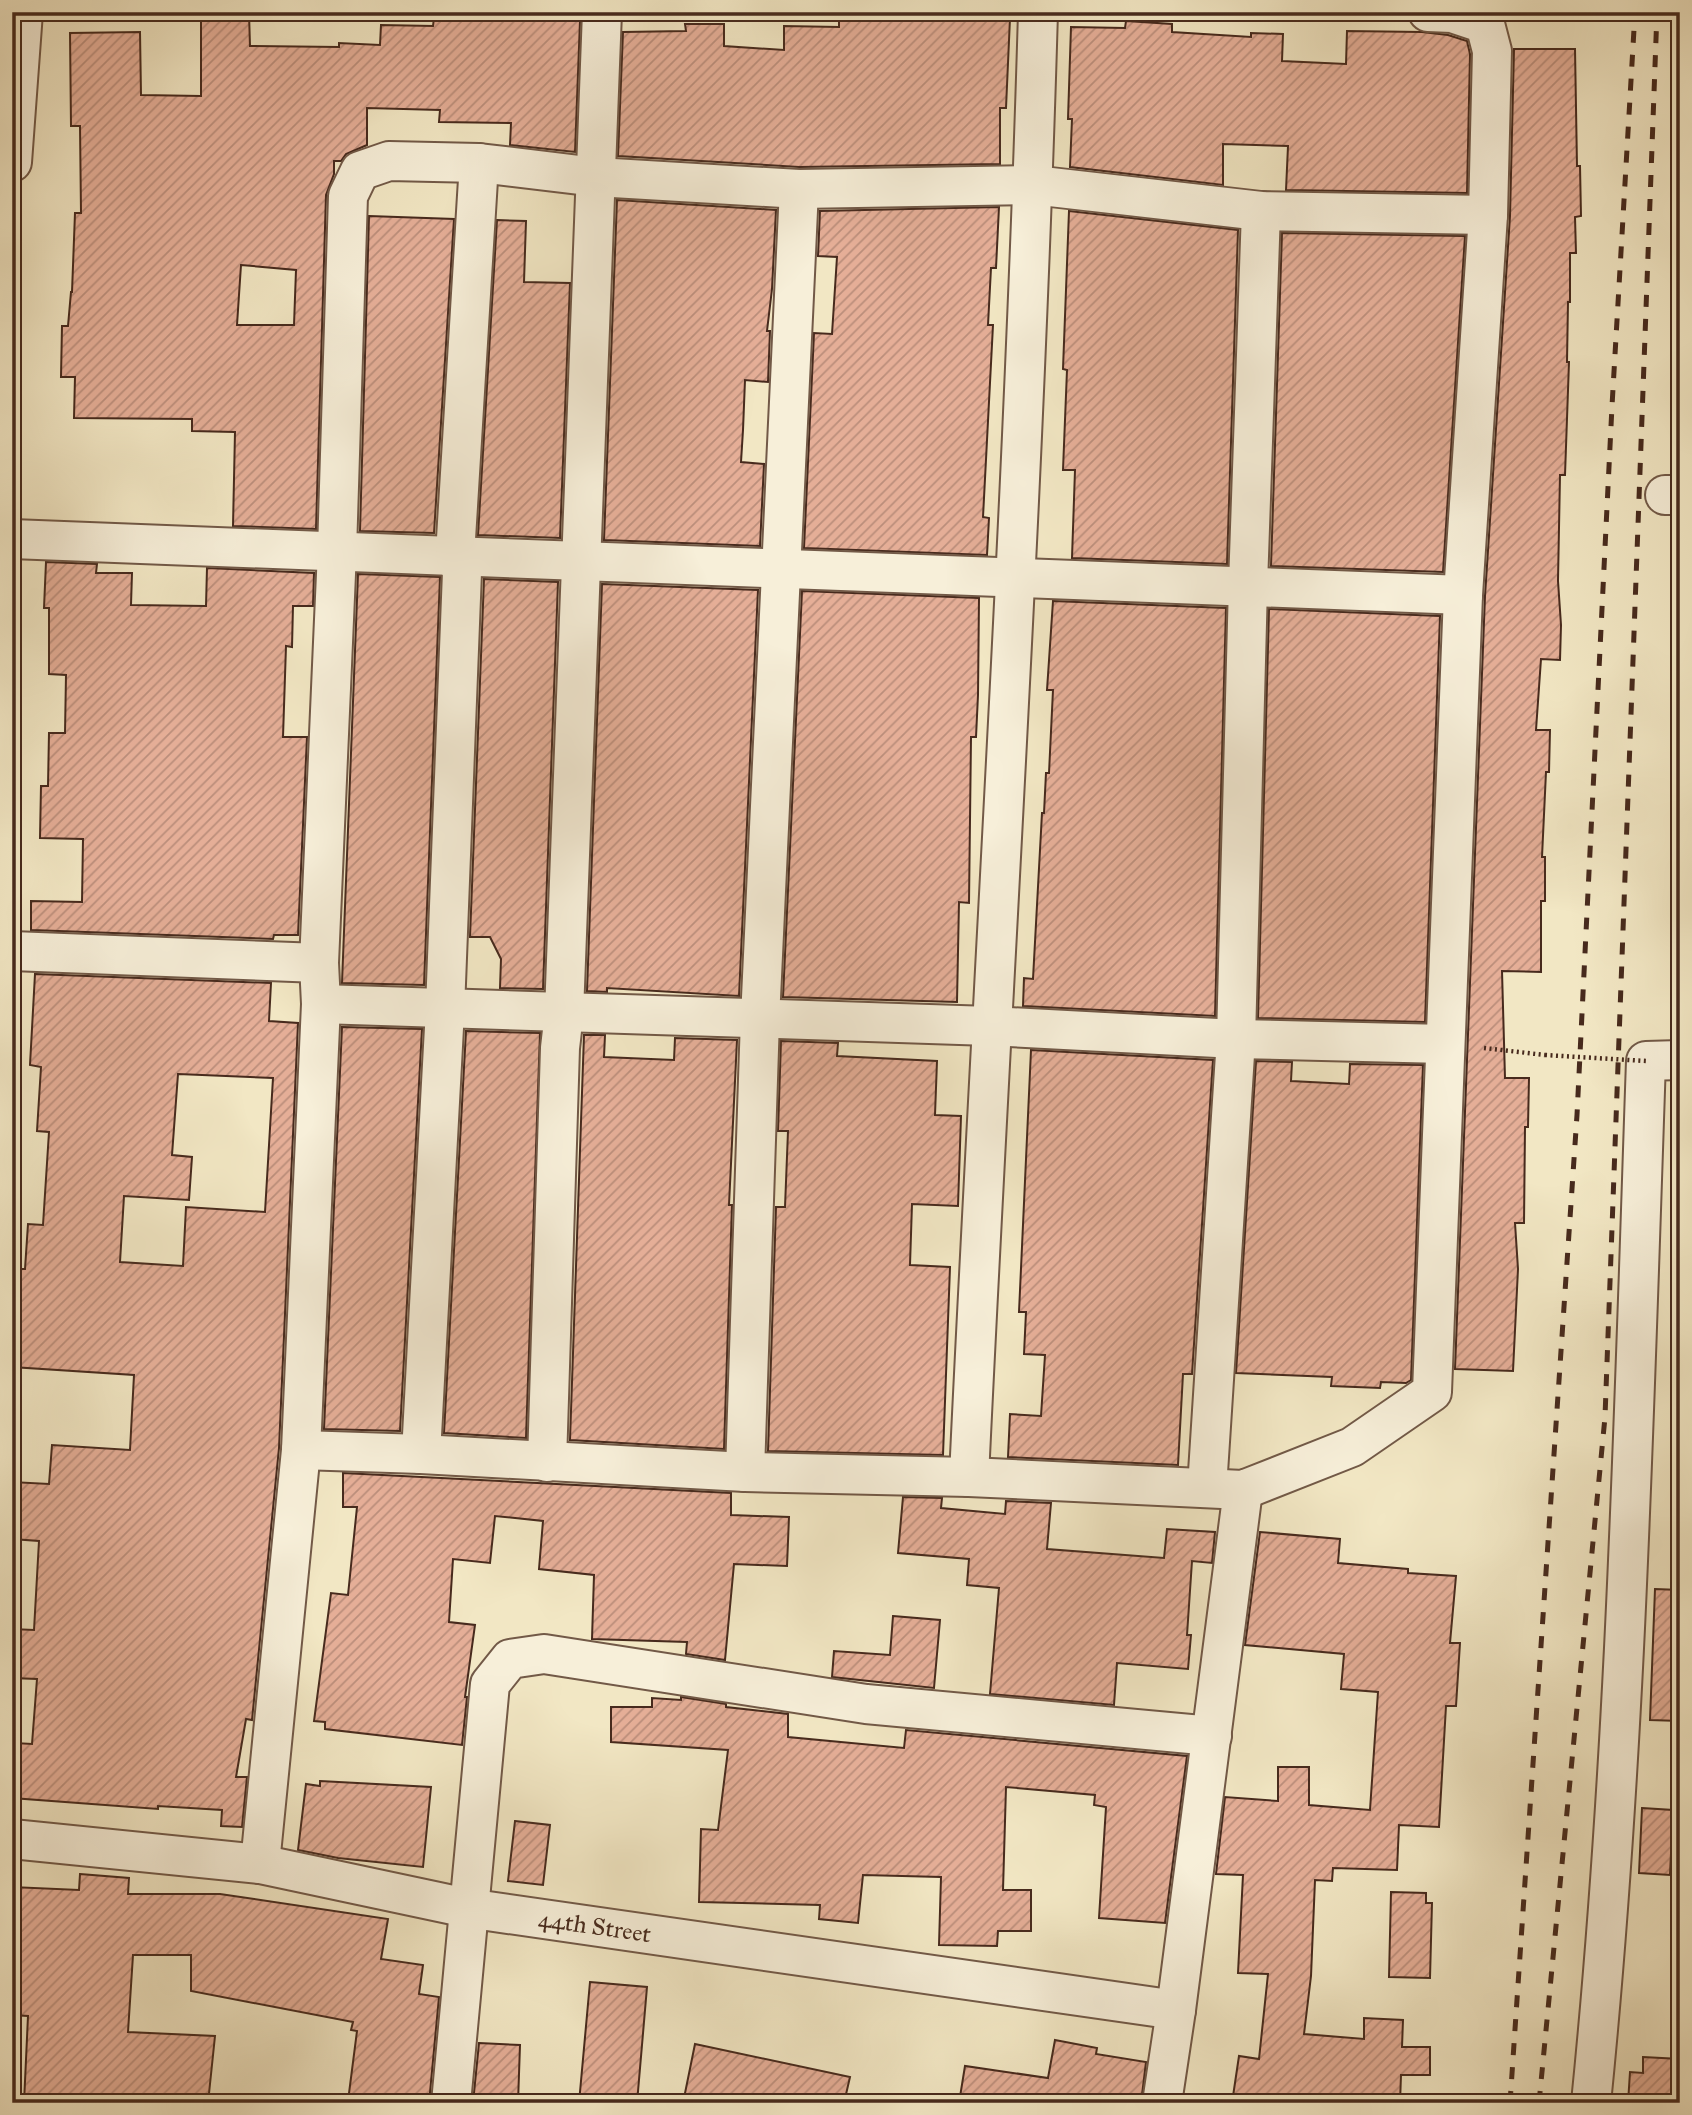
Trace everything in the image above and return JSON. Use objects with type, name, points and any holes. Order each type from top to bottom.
[{"type":"street","points":[[547,1462],[560,1048],[564,1013],[601,12]]},
{"type":"street","points":[[969,1477],[990,1026],[1017,579],[1038,12]]},
{"type":"street","points":[[301,1450],[746,1472],[969,1477],[1225,1489],[1352,1447],[1432,1392],[1462,595],[1488,215],[1492,51],[1485,24],[1452,13],[1428,12]]},
{"type":"street","points":[[12,162],[22,16]]},
{"type":"street","points":[[260,1864],[301,1450],[321,1004],[319,962],[337,551],[348,196],[360,171],[389,161],[479,163],[596,177],[799,189],[1033,185],[1261,211],[1488,215]]},
{"type":"street","points":[[421,1454],[445,1009],[462,572],[455,555],[479,163]]},
{"type":"street","points":[[746,1472],[760,1020],[799,189]]},
{"type":"street","points":[[1162,2103],[1177,2010],[1212,1736],[1225,1489],[1248,585],[1261,211]]},
{"type":"street","points":[[12,539],[1462,595]]},
{"type":"street","points":[[12,951],[319,962]]},
{"type":"street","points":[[321,1004],[990,1026],[1236,1039],[1445,1044]]},
{"type":"street","points":[[1591,2103],[1603,1985],[1630,1532],[1663,1060]]},
{"type":"street","points":[[450,2103],[490,1684],[510,1659],[544,1654],[866,1704],[1212,1736]]},
{"type":"street","name":"44th Street","points":[[12,1839],[260,1864],[467,1908],[1177,2010]]},
{"type":"path","points":[[1445,1044],[1545,1055],[1663,1060]]},
{"type":"building","points":[[249,13],[250,46],[339,47],[339,43],[380,45],[381,25],[433,26],[434,18],[513,21],[513,16],[580,21],[575,152],[510,145],[511,123],[439,122],[440,110],[367,108],[367,145],[346,154],[341,161],[334,161],[334,174],[326,195],[316,529],[233,526],[235,432],[192,431],[192,419],[74,418],[75,377],[61,377],[62,326],[68,326],[72,292],[75,213],[81,213],[80,126],[71,126],[70,33],[140,32],[141,95],[201,96],[201,14]],"holes":[[[241,265],[296,270],[294,325],[237,325]]]},
{"type":"building","points":[[922,17],[1010,18],[1006,108],[1000,108],[1000,164],[799,167],[618,156],[623,32],[686,31],[685,24],[724,24],[724,46],[784,50],[784,26],[839,27],[839,19],[922,21]]},
{"type":"building","points":[[1126,21],[1172,24],[1172,32],[1251,37],[1251,33],[1283,34],[1282,61],[1346,64],[1347,31],[1422,32],[1448,35],[1467,41],[1470,54],[1467,193],[1286,190],[1288,146],[1223,144],[1223,185],[1070,167],[1072,119],[1068,119],[1071,27],[1125,28]]},
{"type":"building","points":[[1514,49],[1575,49],[1577,166],[1580,166],[1581,216],[1575,217],[1576,253],[1570,253],[1565,475],[1560,475],[1560,660],[1541,659],[1536,730],[1550,730],[1542,857],[1545,857],[1545,901],[1541,901],[1541,972],[1502,971],[1505,1078],[1529,1078],[1528,1127],[1525,1127],[1524,1223],[1515,1223],[1518,1269],[1513,1371],[1455,1369],[1485,596],[1510,216]]},
{"type":"building","points":[[617,200],[776,210],[767,331],[770,331],[768,382],[745,380],[741,462],[764,464],[760,546],[604,540]]},
{"type":"building","points":[[999,207],[996,268],[991,268],[988,325],[993,325],[983,517],[989,518],[987,555],[804,548],[814,333],[832,334],[837,257],[818,256],[820,211]]},
{"type":"building","points":[[1069,211],[1238,230],[1227,564],[1072,558],[1075,470],[1063,470],[1067,370],[1063,369]]},
{"type":"building","points":[[369,216],[454,219],[434,533],[360,531]]},
{"type":"building","points":[[497,220],[526,221],[524,282],[570,283],[560,538],[478,535]]},
{"type":"building","points":[[1282,233],[1465,236],[1443,572],[1271,566]]},
{"type":"building","points":[[46,562],[97,564],[96,573],[132,573],[131,605],[206,606],[207,568],[314,573],[313,606],[293,606],[292,647],[286,646],[283,737],[307,737],[298,935],[274,935],[273,939],[31,930],[31,901],[82,902],[83,839],[40,838],[41,786],[48,786],[49,733],[65,733],[66,675],[49,674],[49,608],[44,608]]},
{"type":"building","points":[[358,574],[440,577],[424,985],[342,983]]},
{"type":"building","points":[[484,579],[558,582],[543,989],[500,988],[501,959],[490,937],[470,937]]},
{"type":"building","points":[[602,584],[758,590],[739,996],[607,988],[607,992],[587,991]]},
{"type":"building","points":[[802,591],[979,598],[976,737],[971,737],[969,903],[959,902],[957,1002],[783,997]]},
{"type":"building","points":[[1053,601],[1226,608],[1215,1016],[1023,1006],[1024,978],[1033,979],[1042,813],[1046,773],[1049,773],[1053,690],[1047,690]]},
{"type":"building","points":[[1269,609],[1440,616],[1425,1022],[1258,1018]]},
{"type":"building","points":[[35,974],[271,983],[269,1021],[298,1023],[279,1448],[252,1720],[246,1719],[236,1777],[247,1777],[242,1827],[221,1826],[222,1810],[158,1806],[158,1809],[12,1798],[15,1743],[32,1744],[37,1679],[12,1678],[12,1629],[34,1630],[39,1541],[12,1539],[12,1482],[49,1484],[52,1445],[130,1450],[134,1375],[12,1367],[19,1269],[25,1269],[28,1224],[43,1225],[49,1132],[37,1131],[41,1067],[30,1065]],"holes":[[[178,1074],[273,1078],[265,1212],[186,1207],[183,1266],[120,1262],[124,1196],[189,1200],[192,1157],[172,1155]]]},
{"type":"building","points":[[342,1027],[422,1029],[400,1431],[324,1429]]},
{"type":"building","points":[[466,1031],[540,1033],[526,1438],[444,1433]]},
{"type":"building","points":[[584,1035],[605,1035],[604,1057],[674,1060],[675,1038],[737,1040],[729,1205],[732,1205],[724,1449],[570,1440]]},
{"type":"building","points":[[781,1041],[838,1043],[837,1056],[937,1061],[935,1115],[961,1116],[958,1206],[912,1204],[910,1265],[950,1267],[943,1455],[768,1451],[776,1207],[785,1207],[788,1131],[778,1131]]},
{"type":"building","points":[[1031,1050],[1213,1060],[1192,1374],[1183,1374],[1178,1465],[1008,1457],[1010,1414],[1041,1416],[1045,1355],[1024,1354],[1026,1312],[1019,1312]]},
{"type":"building","points":[[1256,1061],[1292,1062],[1291,1081],[1349,1084],[1350,1064],[1423,1065],[1411,1380],[1406,1383],[1381,1382],[1380,1388],[1331,1386],[1332,1377],[1236,1373]]},
{"type":"building","points":[[343,1473],[731,1493],[731,1515],[789,1517],[787,1566],[734,1564],[725,1660],[686,1654],[687,1642],[592,1639],[594,1575],[539,1569],[543,1521],[495,1516],[490,1563],[453,1559],[449,1622],[475,1625],[465,1697],[462,1745],[325,1729],[325,1722],[314,1721],[331,1593],[348,1595],[357,1507],[343,1507]]},
{"type":"building","points":[[903,1497],[942,1498],[941,1508],[1005,1514],[1006,1501],[1051,1503],[1047,1549],[1164,1558],[1167,1529],[1215,1532],[1212,1563],[1192,1561],[1187,1635],[1191,1635],[1188,1669],[1117,1663],[1114,1705],[990,1694],[999,1588],[967,1585],[969,1559],[898,1553]]},
{"type":"building","points":[[1260,1532],[1340,1539],[1338,1563],[1408,1569],[1408,1573],[1456,1576],[1450,1643],[1460,1643],[1456,1706],[1446,1706],[1439,1827],[1399,1825],[1397,1870],[1333,1868],[1332,1881],[1315,1880],[1311,1976],[1304,2034],[1364,2039],[1364,2018],[1403,2020],[1402,2047],[1430,2047],[1430,2075],[1401,2075],[1400,2103],[1294,2096],[1293,2103],[1232,2103],[1239,2056],[1259,2059],[1268,1974],[1238,1973],[1243,1875],[1216,1874],[1225,1797],[1278,1801],[1278,1767],[1309,1767],[1309,1805],[1370,1810],[1378,1692],[1341,1689],[1344,1654],[1245,1645]]},
{"type":"building","points":[[1655,1589],[1680,1590],[1680,1721],[1650,1720]]},
{"type":"building","points":[[893,1616],[940,1620],[934,1688],[832,1677],[834,1651],[890,1655]]},
{"type":"building","points":[[681,1697],[726,1704],[726,1707],[788,1714],[788,1737],[904,1748],[906,1730],[1187,1756],[1165,1923],[1099,1918],[1106,1807],[1094,1805],[1095,1795],[1006,1787],[1003,1890],[1031,1890],[1031,1931],[998,1931],[997,1946],[939,1945],[941,1877],[863,1875],[858,1923],[819,1919],[820,1905],[699,1902],[701,1829],[718,1830],[728,1750],[611,1742],[611,1707],[652,1707],[652,1698],[681,1700]]},
{"type":"building","points":[[320,1781],[431,1787],[423,1867],[338,1858],[298,1850],[306,1784],[320,1786]]},
{"type":"building","points":[[1642,1808],[1673,1810],[1670,1875],[1639,1873]]},
{"type":"building","points":[[515,1821],[550,1825],[543,1885],[508,1881]]},
{"type":"building","points":[[80,1874],[129,1878],[128,1894],[220,1894],[388,1919],[381,1959],[423,1965],[419,1994],[439,1997],[429,2103],[348,2101],[357,2031],[351,2030],[353,2022],[191,1991],[191,1955],[133,1955],[128,2032],[215,2036],[208,2103],[24,2103],[28,2016],[12,2015],[12,1887],[79,1890]]},
{"type":"building","points":[[1391,1892],[1426,1893],[1426,1903],[1432,1903],[1430,1978],[1389,1977]]},
{"type":"building","points":[[590,1982],[647,1987],[637,2103],[579,2103]]},
{"type":"building","points":[[1055,2040],[1097,2048],[1096,2054],[1146,2062],[1141,2103],[959,2103],[965,2066],[1048,2078]]},
{"type":"building","points":[[479,2043],[520,2045],[518,2103],[473,2103]]},
{"type":"building","points":[[695,2044],[850,2077],[844,2103],[683,2103]]},
{"type":"building","points":[[1643,2057],[1680,2059],[1680,2103],[1628,2103],[1630,2072],[1643,2073]]},
{"type":"railway","points":[[1510,2103],[1577,1115],[1612,406],[1635,12]]},
{"type":"railway","points":[[1539,2103],[1605,1417],[1657,12]]}]
